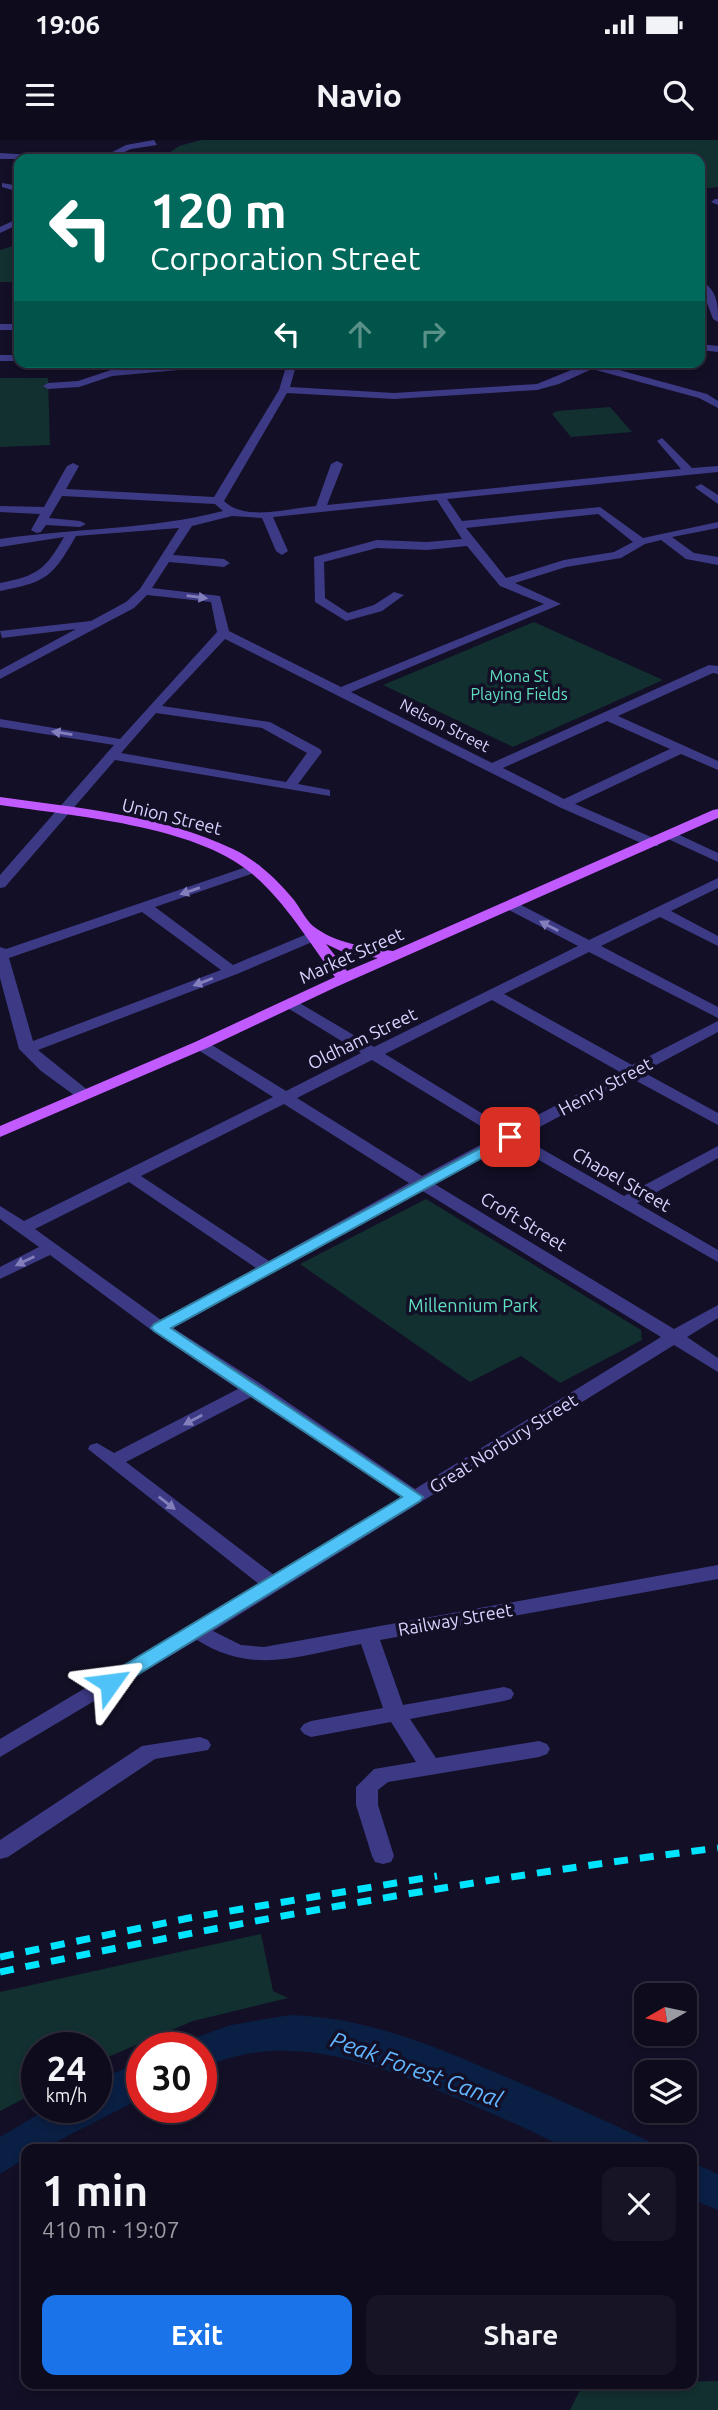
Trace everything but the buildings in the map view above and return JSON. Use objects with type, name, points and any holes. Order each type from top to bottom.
[{"type":"main road","name":"Union Street","points":[[0,801],[64,811],[192,838],[227,850],[254,868],[285,898],[344,978]]},
{"type":"main road","name":"Market Street","points":[[0,1132],[201,1045],[344,978],[718,813]]},
{"type":"main road","name":"Union Street","points":[[308,932],[350,950],[376,955],[398,954]]},
{"type":"street","points":[[119,142],[129,147]]},
{"type":"street","points":[[114,154],[129,147],[154,143]]},
{"type":"street","points":[[705,288],[709,291],[718,319]]},
{"type":"street","points":[[48,386],[79,384],[111,373],[168,368]]},
{"type":"street","points":[[218,501],[284,390],[290,368]]},
{"type":"street","points":[[284,390],[394,396],[537,387],[555,383],[586,368]]},
{"type":"street","points":[[598,368],[703,396],[718,405]]},
{"type":"street","points":[[662,441],[690,472]]},
{"type":"street","points":[[323,509],[321,504],[337,464]]},
{"type":"street","points":[[33,537],[73,466]]},
{"type":"street","points":[[0,543],[72,533],[188,524],[230,513],[243,516],[323,509],[718,470]]},
{"type":"street","points":[[701,487],[718,501]]},
{"type":"street","points":[[58,492],[218,501],[230,513]]},
{"type":"street","points":[[341,692],[555,604],[504,583],[470,542],[440,497]]},
{"type":"street","points":[[0,509],[143,528]]},
{"type":"street","points":[[460,525],[600,510],[641,542]]},
{"type":"street","points":[[266,514],[282,551]]},
{"type":"street","points":[[0,675],[130,605],[144,591],[188,524]]},
{"type":"street","points":[[504,583],[564,564],[617,555],[641,542],[662,536],[718,525]]},
{"type":"street","points":[[0,587],[48,574],[72,533]]},
{"type":"street","points":[[662,536],[690,556],[718,561]]},
{"type":"street","points":[[398,595],[378,608],[346,617],[319,598],[318,560],[377,544],[427,546],[470,542]]},
{"type":"street","points":[[166,558],[224,564]]},
{"type":"street","points":[[0,884],[223,633],[216,599],[144,591]]},
{"type":"street","points":[[2,634],[97,622]]},
{"type":"street","name":"Nelson Street","points":[[223,633],[565,804],[653,843]]},
{"type":"street","points":[[492,768],[715,668]]},
{"type":"street","points":[[154,709],[265,725],[316,752],[289,787]]},
{"type":"street","points":[[608,716],[718,766]]},
{"type":"street","points":[[0,723],[123,743]]},
{"type":"street","points":[[565,804],[681,749]]},
{"type":"street","points":[[113,756],[325,793]]},
{"type":"street","points":[[671,835],[718,858]]},
{"type":"street","points":[[84,1095],[47,1068],[27,1049],[1,954],[254,868]]},
{"type":"street","name":"Oldham Street","points":[[23,1228],[718,882]]},
{"type":"street","points":[[510,905],[718,1013]]},
{"type":"street","points":[[145,907],[232,971]]},
{"type":"street","points":[[660,911],[718,942]]},
{"type":"street","points":[[27,1049],[232,971],[308,932]]},
{"type":"street","points":[[492,995],[718,1120]]},
{"type":"street","name":"Chapel Street","points":[[291,1004],[510,1137],[718,1256]]},
{"type":"street","name":"Henry Street","points":[[160,1328],[421,1183],[718,1026]]},
{"type":"street","name":"Croft Street","points":[[201,1045],[718,1366]]},
{"type":"street","points":[[624,1203],[718,1151]]},
{"type":"street","points":[[131,1176],[268,1268]]},
{"type":"street","points":[[0,1211],[160,1328],[254,1388],[414,1497]]},
{"type":"street","points":[[0,1273],[51,1248]]},
{"type":"street","name":"Great Norbury Street","points":[[0,1749],[274,1585],[718,1310]]},
{"type":"street","points":[[113,1461],[254,1388]]},
{"type":"street","points":[[97,1449],[274,1585]]},
{"type":"street","name":"Railway Street","points":[[197,1630],[228,1650],[251,1656],[718,1572]]},
{"type":"street","points":[[368,1634],[395,1712],[429,1765]]},
{"type":"street","points":[[311,1729],[504,1694]]},
{"type":"street","points":[[0,1851],[150,1752],[200,1745]]},
{"type":"street","points":[[383,1856],[367,1805],[367,1787],[383,1775],[429,1765],[539,1749]]},
{"type":"green space","points":[[201,140],[718,140],[718,187],[705,188],[705,154],[169,153],[179,146]]},
{"type":"green space","points":[[14,246],[14,282],[0,282],[0,250]]},
{"type":"green space","points":[[0,378],[48,378],[50,445],[0,447]]},
{"type":"green space","points":[[610,407],[632,432],[571,437],[552,414],[557,411]]},
{"type":"green space","name":"Mona St Playing Fields","points":[[534,622],[663,680],[513,747],[383,685]]},
{"type":"green space","name":"Millennium Park","points":[[426,1199],[641,1330],[642,1340],[560,1383],[521,1356],[470,1382],[300,1264]]},
{"type":"green space","points":[[261,1934],[273,1991],[288,1998],[193,2021],[167,2032],[126,2032],[126,2049],[112,2055],[112,2032],[21,2032],[21,2100],[0,2111],[0,1992]]},
{"type":"green space","points":[[697,2381],[718,2381],[718,2410],[570,2410],[580,2389],[697,2389]]},
{"type":"water","name":"Peak Forest Canal","points":[[290,2015],[371,2027],[474,2063],[654,2144],[560,2144],[401,2076],[321,2054],[280,2051],[240,2055],[217,2063],[217,2032],[211,2032],[231,2025]]},
{"type":"water","points":[[126,2068],[126,2106],[112,2113],[112,2074]]},
{"type":"water","points":[[24,2123],[93,2123],[52,2144],[21,2144],[21,2161],[0,2174],[0,2137]]},
{"type":"water","points":[[697,2165],[718,2174],[718,2210],[697,2201]]},
{"type":"railway","points":[[0,1972],[358,1903],[538,1873],[718,1848]]},
{"type":"railway","points":[[0,1957],[189,1918],[437,1876]]},
{"type":"route","points":[[110,1683],[414,1497],[254,1388],[160,1328],[421,1183],[510,1137]]}]
